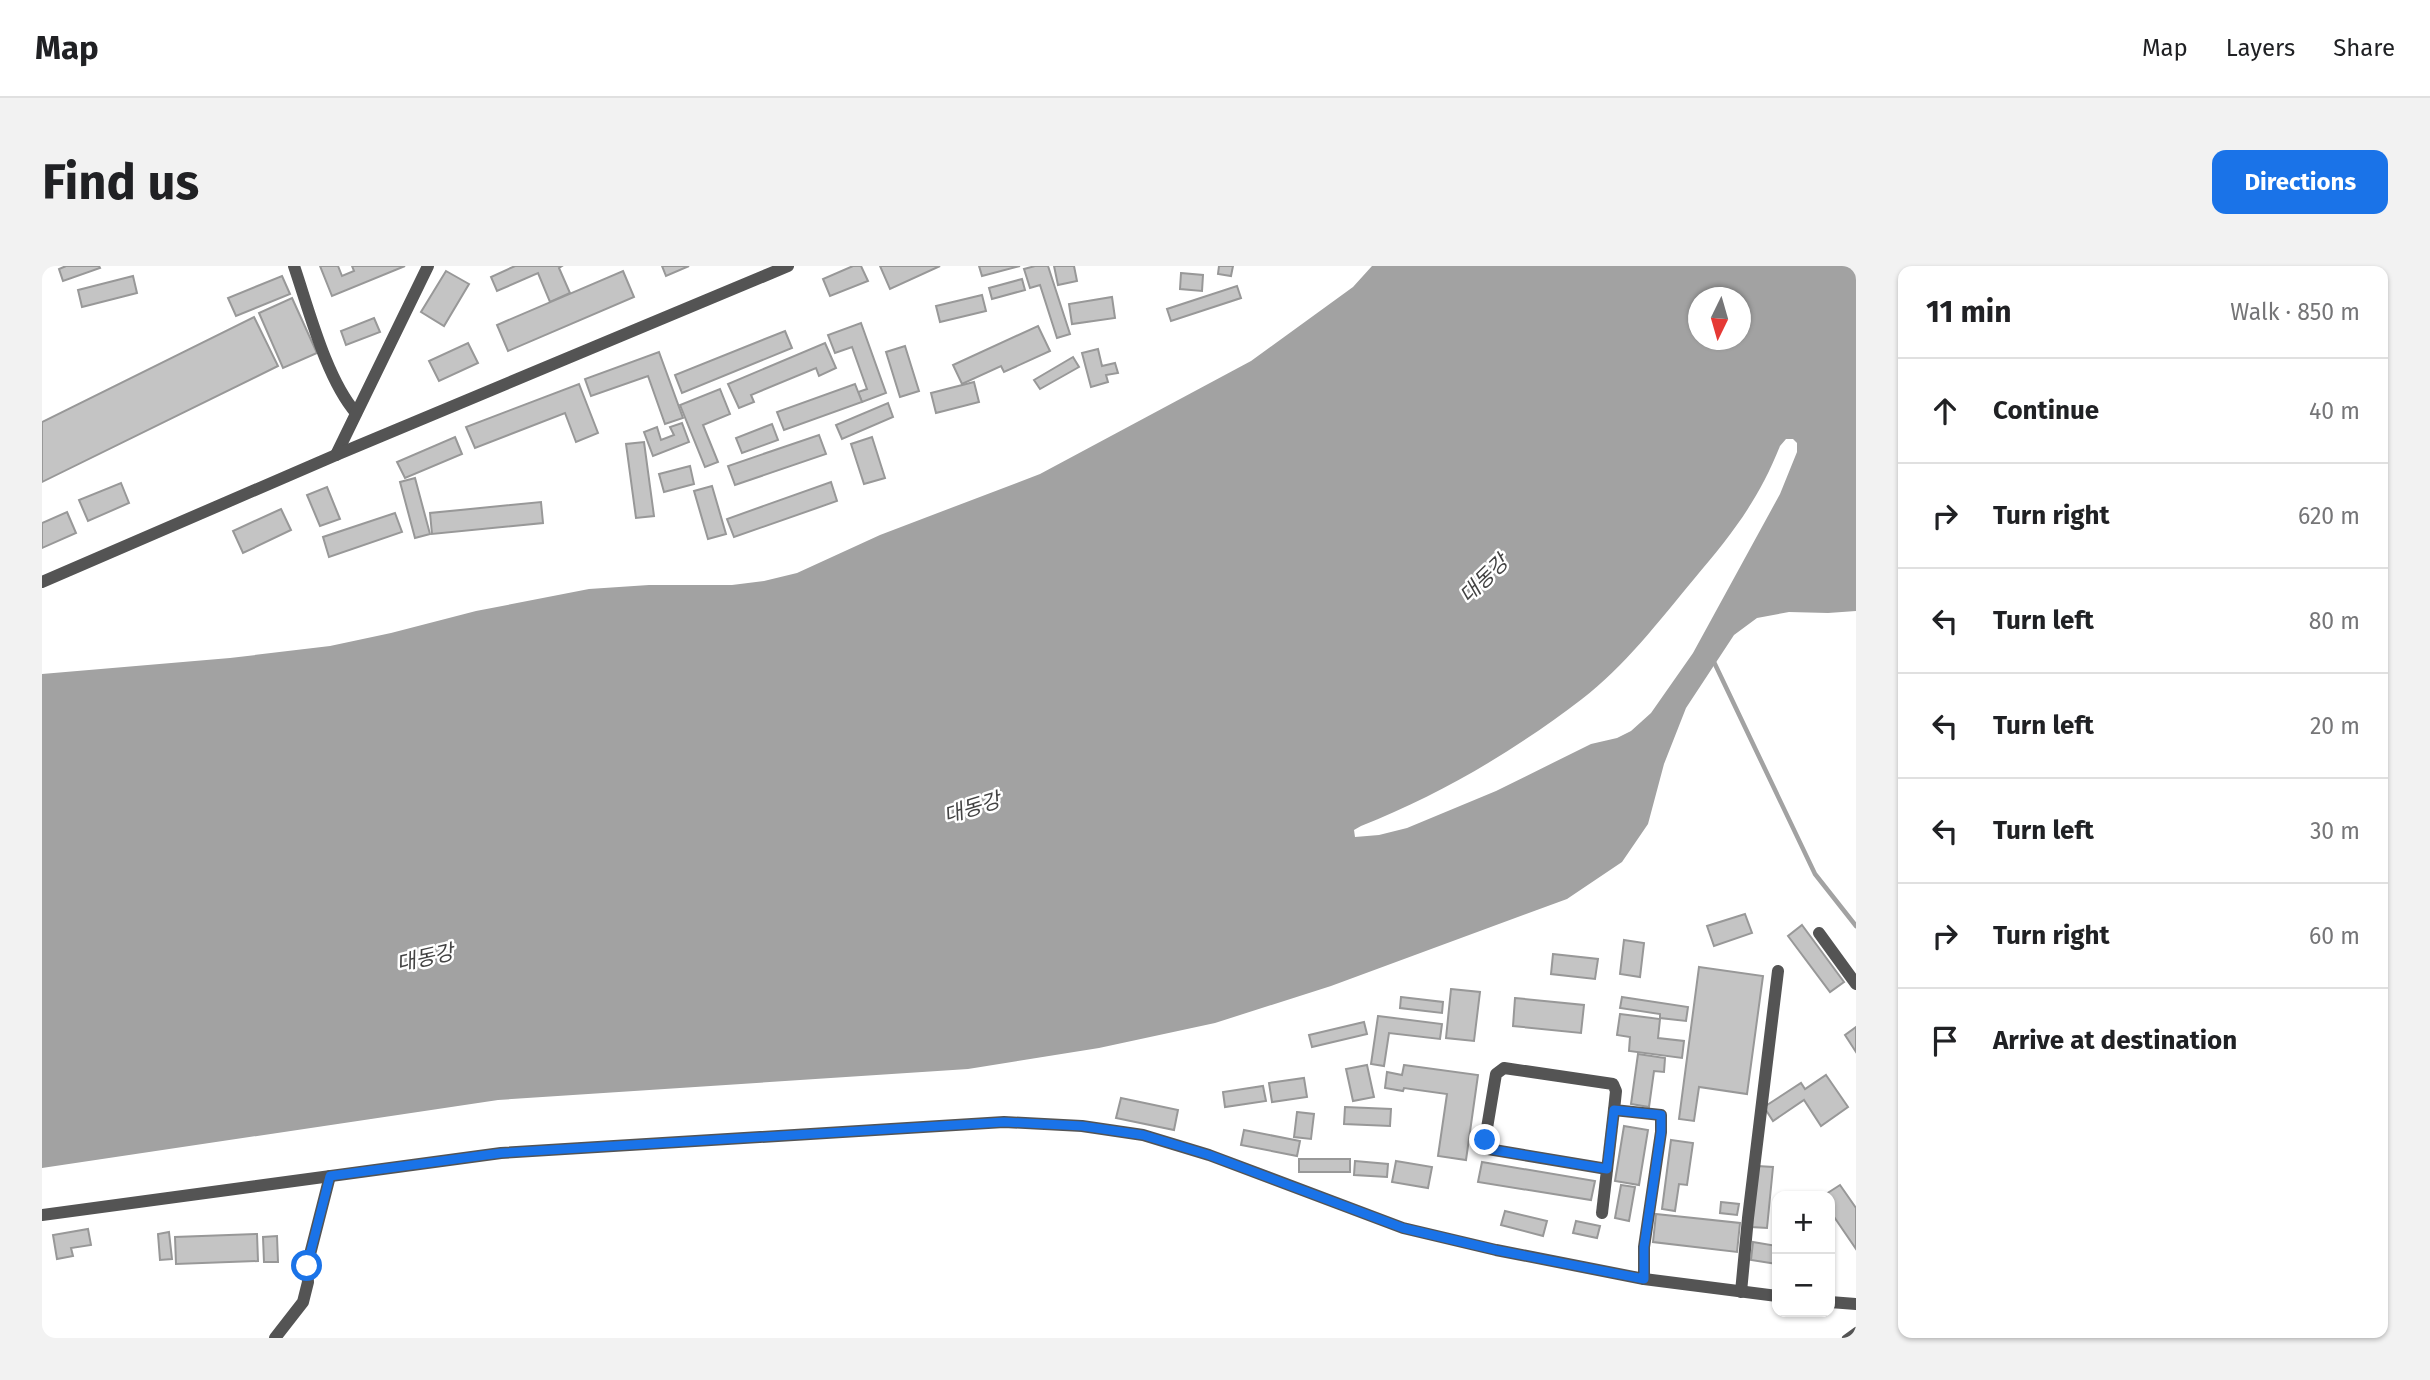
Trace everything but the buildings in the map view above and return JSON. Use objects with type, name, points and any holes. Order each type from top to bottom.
[{"type":"street","points":[[294,266],[326,357],[345,400],[356,412]]},
{"type":"street","points":[[336,455],[428,266]]},
{"type":"street","points":[[42,582],[336,455],[788,266]]},
{"type":"street","points":[[1819,933],[1856,984]]},
{"type":"street","points":[[1741,1292],[1778,971]]},
{"type":"street","points":[[1602,1213],[1616,1091],[1613,1084],[1504,1068],[1496,1074],[1485,1140],[1488,1149],[1607,1169]]},
{"type":"street","points":[[1614,1110],[1661,1115],[1644,1247],[1644,1279]]},
{"type":"street","points":[[42,1215],[501,1153],[991,1123],[1058,1124],[1143,1135],[1209,1155],[1403,1228],[1496,1250],[1644,1279],[1772,1295]]},
{"type":"street","points":[[275,1338],[303,1302],[308,1282],[307,1266],[330,1176]]},
{"type":"street","points":[[1835,1302],[1856,1304]]},
{"type":"lane","points":[[1845,1338],[1856,1330]]},
{"type":"water","name":"대동강","points":[[1372,266],[1856,266],[1856,611],[1789,612],[1757,618],[1734,635],[1686,708],[1664,764],[1648,824],[1622,862],[1567,899],[1331,986],[1215,1023],[1099,1048],[968,1069],[498,1100],[42,1168],[42,674],[230,658],[330,646],[476,611],[589,589],[649,585],[732,585],[797,573],[880,535],[1040,474],[1251,361],[1353,287]],"holes":[[[1786,439],[1793,439],[1797,443],[1797,452],[1780,494],[1693,653],[1651,713],[1631,731],[1617,738],[1591,744],[1496,791],[1407,828],[1379,835],[1355,837],[1354,830],[1361,826],[1448,786],[1503,754],[1597,687],[1641,642],[1708,563],[1763,484],[1780,446]]]},
{"type":"waterway","points":[[1713,660],[1815,874],[1856,926]]},
{"type":"route","points":[[307,1266],[330,1176],[501,1153],[1004,1122],[1082,1126],[1143,1135],[1209,1155],[1403,1228],[1496,1250],[1644,1279],[1644,1247],[1661,1132],[1661,1115],[1614,1110],[1607,1169],[1488,1149],[1485,1140]]}]
